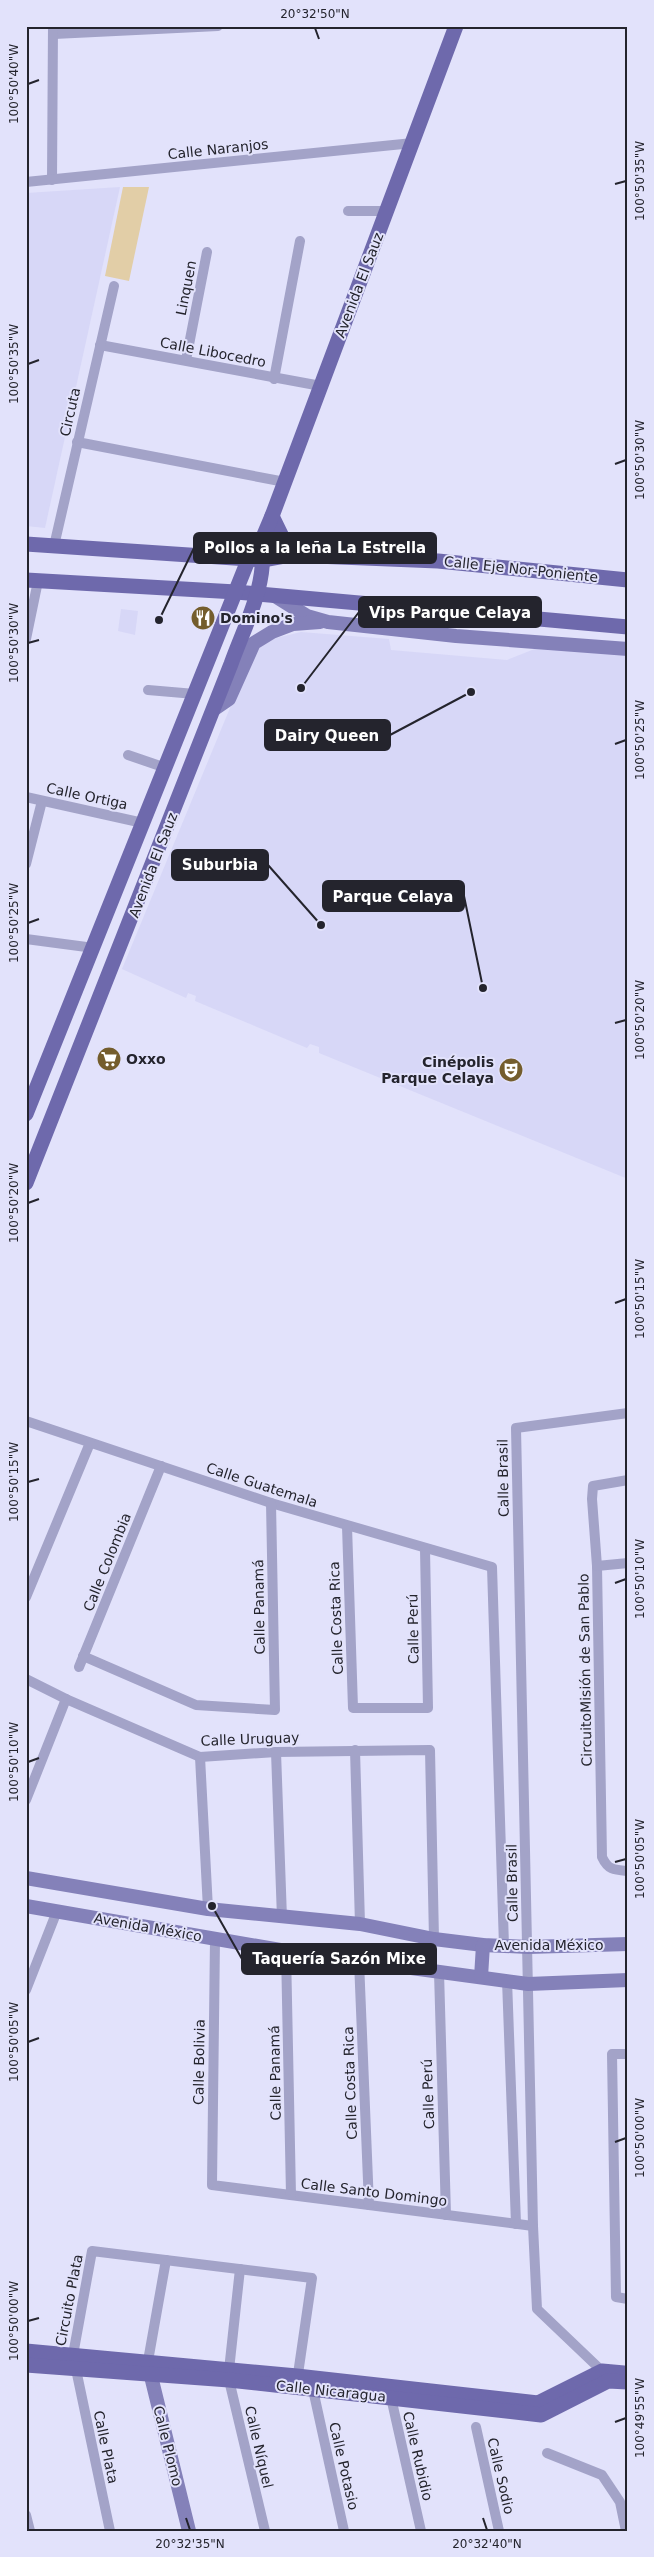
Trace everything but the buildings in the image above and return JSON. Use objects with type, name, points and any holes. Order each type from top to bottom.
[{"type":"main road","name":"Avenida El Sauz","points":[[26,1114],[248,558],[261,542],[272,516],[456,26]]},
{"type":"main road","points":[[272,516],[291,555]]},
{"type":"main road","name":"Avenida El Sauz","points":[[27,1178],[31,1158],[122,945],[256,594],[264,560],[261,542]]},
{"type":"main road","name":"Calle Eje Nor-Poniente","points":[[26,544],[264,560],[291,555],[438,561],[628,580]]},
{"type":"main road","points":[[32,580],[236,592],[628,627]]},
{"type":"main road","points":[[167,764],[191,768]]},
{"type":"main road","points":[[96,942],[122,945]]},
{"type":"main road","name":"Calle Nicaragua","points":[[26,2351],[74,2362]]},
{"type":"main road","name":"Calle Nicaragua","points":[[26,2365],[74,2362],[149,2367],[390,2392],[541,2415],[605,2376],[628,2382]]},
{"type":"main road","points":[[605,2376],[628,2373]]},
{"type":"street","points":[[52,180],[54,30],[218,26]]},
{"type":"street","name":"Calle Naranjos","points":[[26,182],[413,142]]},
{"type":"street","points":[[348,211],[387,212]]},
{"type":"street","points":[[274,378],[300,242]]},
{"type":"street","name":"Linquen","points":[[186,360],[207,252]]},
{"type":"street","name":"Circuta","points":[[54,546],[114,286]]},
{"type":"street","name":"Calle Libocedro","points":[[100,345],[321,386]]},
{"type":"street","points":[[77,442],[285,482]]},
{"type":"street","points":[[26,639],[32,580]]},
{"type":"street","points":[[275,596],[307,616],[328,622]]},
{"type":"street","points":[[212,710],[229,699],[254,643],[272,632],[293,624],[328,622],[456,636],[628,649]]},
{"type":"street","points":[[148,690],[195,694]]},
{"type":"street","points":[[128,755],[167,764]]},
{"type":"street","name":"Calle Ortiga","points":[[26,797],[143,823]]},
{"type":"street","points":[[26,864],[42,801]]},
{"type":"street","points":[[26,939],[96,942]]},
{"type":"street","name":"Calle Brasil","points":[[605,2376],[537,2309],[533,2226],[516,1428],[628,1413]]},
{"type":"street","name":"Calle Guatemala","points":[[26,1421],[271,1503],[425,1549],[492,1566],[504,1946]]},
{"type":"street","points":[[26,1597],[90,1443]]},
{"type":"street","name":"Calle Colombia","points":[[79,1667],[161,1466]]},
{"type":"street","name":"CircuitoMisión de San Pablo","points":[[628,1480],[594,1486],[592,1499],[597,1566],[602,1857],[606,1865],[613,1870],[628,1871]]},
{"type":"street","name":"Calle Panamá","points":[[271,1503],[275,1710]]},
{"type":"street","name":"Calle Costa Rica","points":[[347,1526],[353,1708],[428,1708]]},
{"type":"street","name":"Calle Perú","points":[[425,1549],[428,1708]]},
{"type":"street","points":[[597,1566],[628,1563]]},
{"type":"street","name":"Calle Uruguay","points":[[83,1656],[196,1705],[275,1710]]},
{"type":"street","name":"Calle Uruguay","points":[[26,1679],[66,1699],[200,1757],[276,1752],[430,1750],[434,1939]]},
{"type":"street","points":[[26,1800],[66,1699]]},
{"type":"street","points":[[355,1750],[360,1924]]},
{"type":"street","points":[[276,1752],[282,1918]]},
{"type":"street","points":[[200,1757],[208,1909]]},
{"type":"street","name":"Avenida México","points":[[26,1878],[208,1909],[282,1918],[360,1924],[434,1939],[483,1945],[528,1947],[628,1944]]},
{"type":"street","name":"Avenida México","points":[[26,1906],[286,1951],[528,1984],[628,1980]]},
{"type":"street","points":[[26,1990],[57,1911]]},
{"type":"street","name":"Calle Bolivia","points":[[212,2185],[215,1939]]},
{"type":"street","points":[[481,1977],[483,1945]]},
{"type":"street","name":"Calle Panamá","points":[[286,1951],[291,2195]]},
{"type":"street","name":"Calle Costa Rica","points":[[359,1961],[369,2205]]},
{"type":"street","name":"Calle Perú","points":[[439,1972],[446,2214]]},
{"type":"street","points":[[507,1980],[516,2224]]},
{"type":"street","points":[[628,2054],[612,2054],[616,2297],[628,2299]]},
{"type":"street","name":"Calle Santo Domingo","points":[[212,2185],[533,2226]]},
{"type":"street","name":"Circuito Plata","points":[[74,2362],[92,2251],[312,2278],[297,2382]]},
{"type":"street","points":[[149,2367],[166,2260]]},
{"type":"street","points":[[229,2375],[240,2269]]},
{"type":"street","name":"Calle Plata","points":[[74,2362],[110,2531]]},
{"type":"street","name":"Calle Plomo","points":[[149,2367],[189,2531]]},
{"type":"street","name":"Calle Níquel","points":[[229,2375],[265,2531]]},
{"type":"street","name":"Calle Potasio","points":[[312,2384],[344,2531]]},
{"type":"street","name":"Calle Rubidio","points":[[390,2392],[420,2531]]},
{"type":"street","name":"Calle Sodio","points":[[476,2427],[499,2531]]},
{"type":"street","points":[[546,2453],[602,2476],[624,2502],[626,2531]]},
{"type":"street","points":[[26,2515],[30,2531]]},
{"type":"shaded area","points":[[120,187],[45,528],[26,526],[26,193]]},
{"type":"shaded area","points":[[123,187],[149,187],[129,281],[105,276]]},
{"type":"shaded area","points":[[121,609],[138,611],[135,635],[118,631]]},
{"type":"shaded area","points":[[301,632],[389,639],[391,650],[507,660],[537,648],[628,654],[628,1179],[319,1053],[319,1047],[310,1044],[307,1048],[195,1001],[196,996],[188,993],[186,998],[122,969],[249,662],[258,648],[276,638]]},
{"type":"place","name":"Domino's","points":[[203,618]]},
{"type":"place","name":"Pollos a la leña La Estrella","points":[[159,620]]},
{"type":"place","name":"Vips Parque Celaya","points":[[301,688]]},
{"type":"place","name":"Dairy Queen","points":[[471,692]]},
{"type":"place","name":"Suburbia","points":[[321,925]]},
{"type":"place","name":"Parque Celaya","points":[[483,988]]},
{"type":"place","name":"Oxxo","points":[[109,1059]]},
{"type":"place","name":"Cinépolis Parque Celaya","points":[[511,1070]]},
{"type":"place","name":"Taquería Sazón Mixe","points":[[212,1906]]}]
